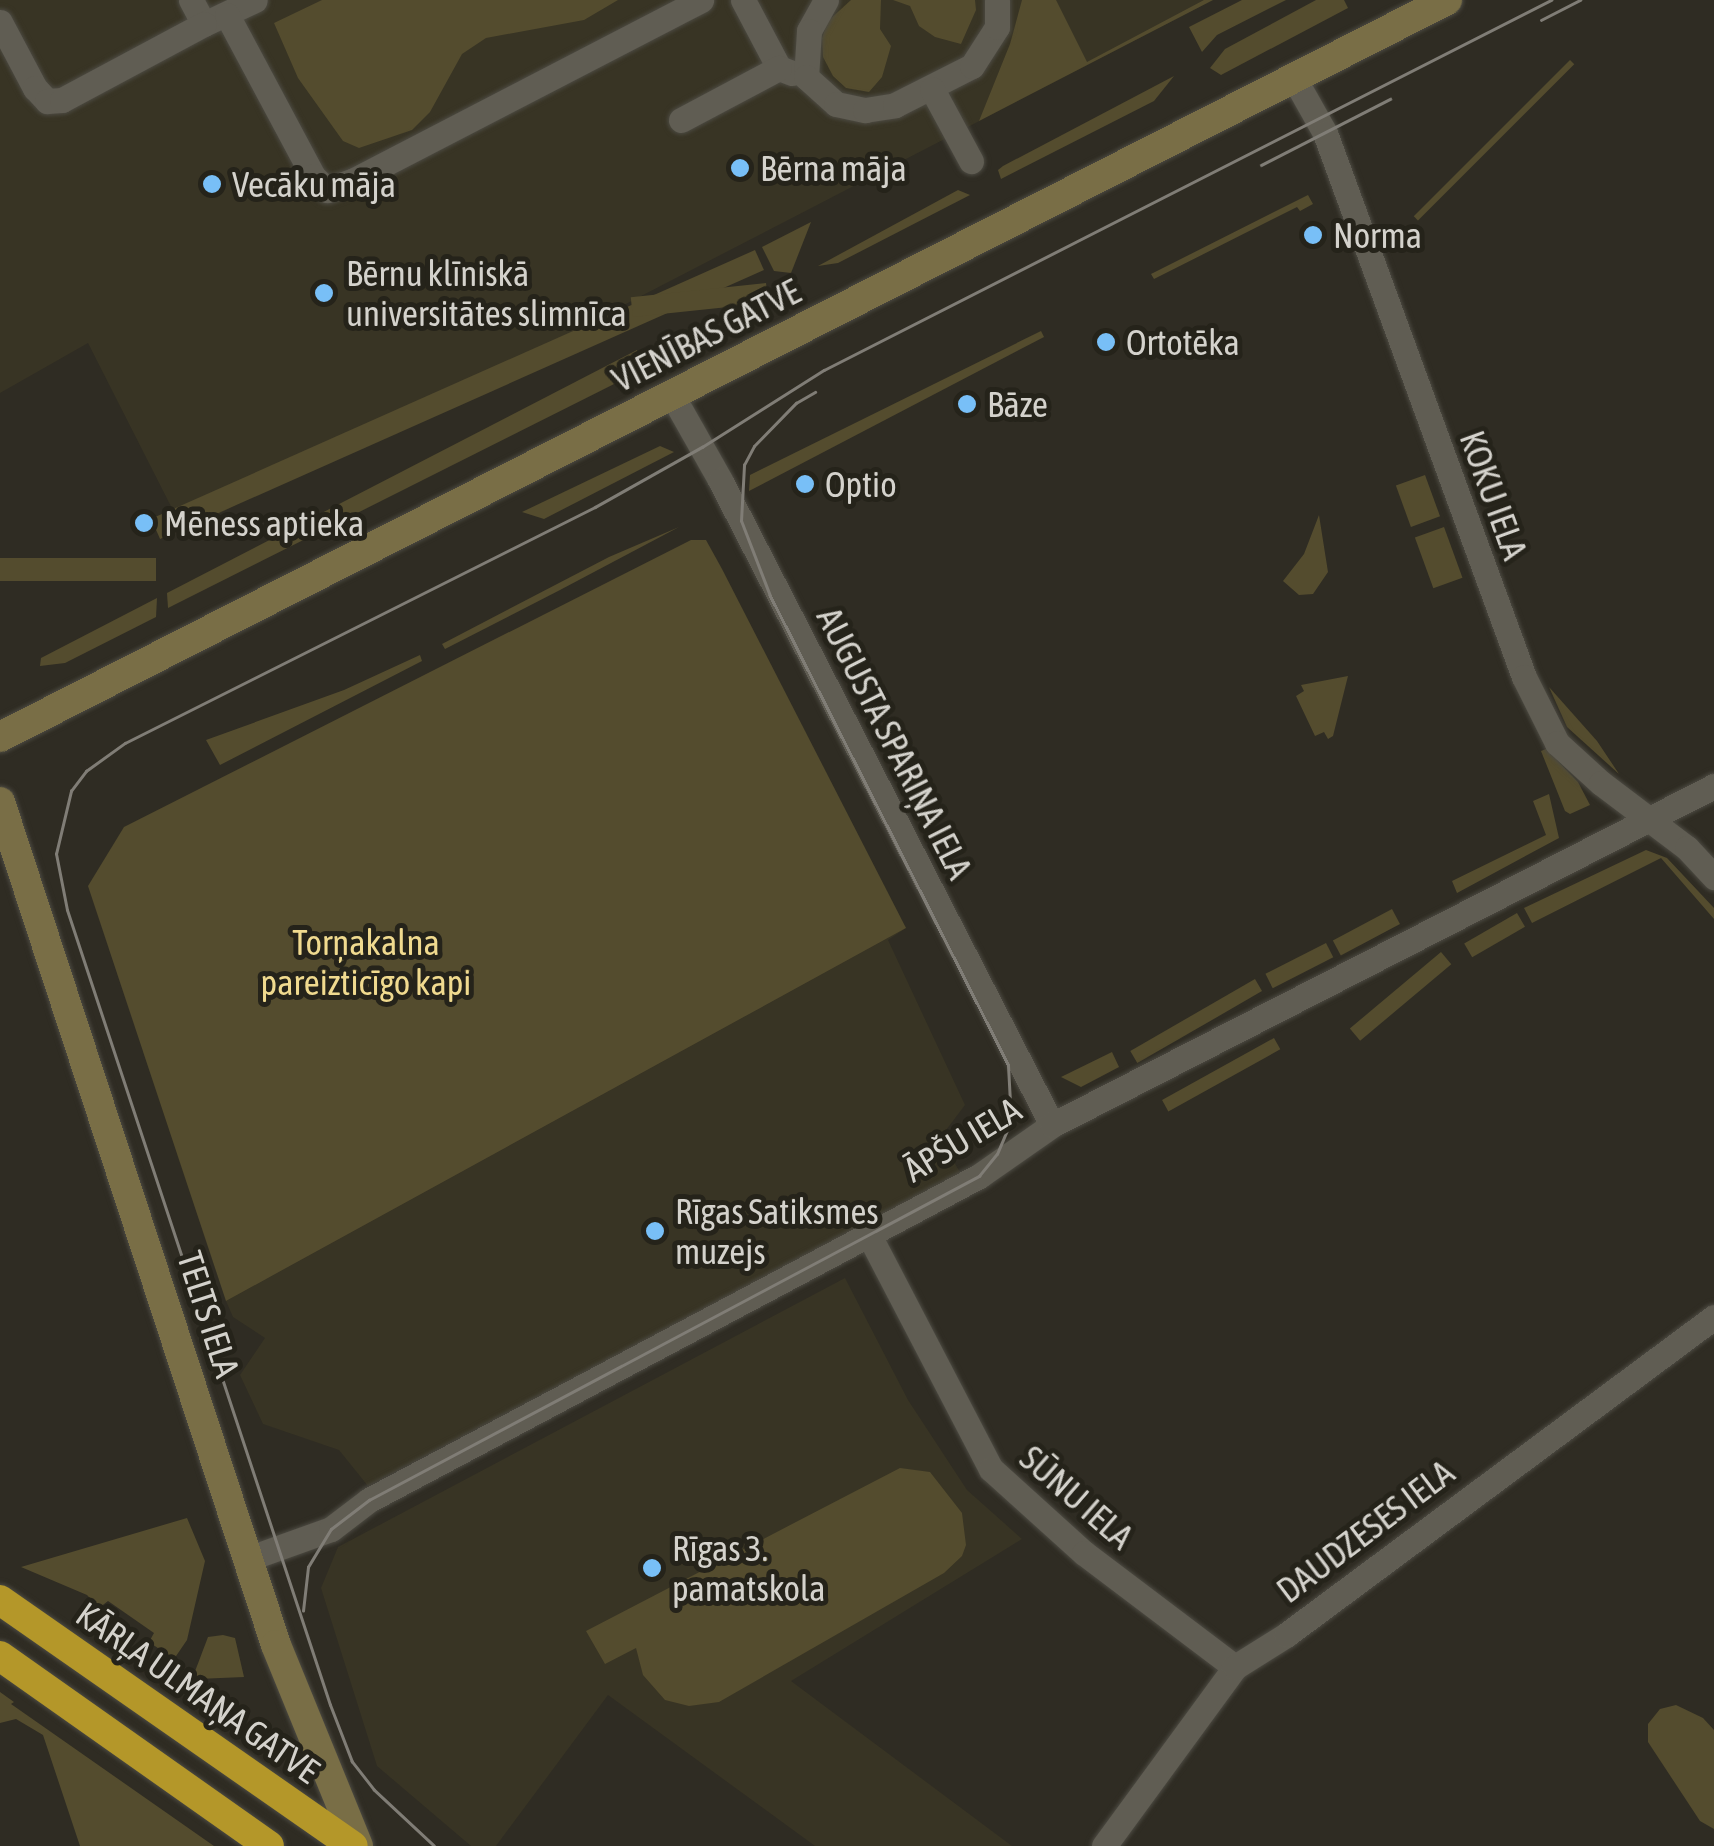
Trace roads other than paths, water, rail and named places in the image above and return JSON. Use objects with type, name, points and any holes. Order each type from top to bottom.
[{"type":"highway","name":"KĀRĻA ULMAŅA GATVE","points":[[0,1600],[355,1846]]},
{"type":"highway","points":[[0,1656],[269,1846]]},
{"type":"main road","name":"VIENĪBAS GATVE","points":[[0,737],[1446,0]]},
{"type":"main road","name":"TELTS IELA","points":[[0,802],[276,1645],[355,1846]]},
{"type":"street","points":[[191,0],[215,20],[313,176],[326,190],[354,180],[700,0]]},
{"type":"street","points":[[0,22],[34,88],[47,101],[62,100],[255,0]]},
{"type":"street","points":[[743,0],[779,68],[806,78],[836,104],[865,110],[895,105],[972,66],[996,26],[997,0]]},
{"type":"street","points":[[806,78],[809,32],[816,11],[826,0]]},
{"type":"street","points":[[681,120],[779,68]]},
{"type":"street","name":"KOKU IELA","points":[[1294,78],[1325,133],[1524,677],[1557,743],[1688,848],[1714,877]]},
{"type":"street","points":[[932,88],[971,161]]},
{"type":"street","name":"AUGUSTA SPARIŅA IELA","points":[[672,395],[720,480],[1052,1125]]},
{"type":"street","name":"ĀPŠU IELA","points":[[250,1558],[331,1529],[369,1500],[979,1176],[1052,1125],[1714,786]]},
{"type":"street","name":"SŪNU IELA","points":[[868,1233],[990,1469],[1084,1553],[1235,1667]]},
{"type":"street","name":"DAUDZESES IELA","points":[[1104,1846],[1235,1667],[1286,1635],[1714,1316]]},
{"type":"tram line","points":[[434,1846],[374,1790],[352,1762],[330,1705],[67,910],[56,854],[71,791],[86,771],[125,743],[595,507],[702,447],[824,370],[1551,0]]},
{"type":"tram line","points":[[1541,20],[1580,0]]},
{"type":"tram line","points":[[1261,165],[1390,99]]},
{"type":"tram line","points":[[303,1611],[308,1567],[331,1529],[369,1500],[979,1176],[997,1154],[1011,1121],[1008,1065],[770,596],[741,521],[744,465],[754,446],[796,403],[815,392]]},
{"type":"place","name":"Bērna māja","points":[[740,168]]},
{"type":"place","name":"Vecāku māja","points":[[212,184]]},
{"type":"place","name":"Norma","points":[[1313,235]]},
{"type":"place","name":"Bērnu klīniskā universitātes slimnīca","points":[[324,293]]},
{"type":"place","name":"Ortotēka","points":[[1106,342]]},
{"type":"place","name":"Bāze","points":[[967,404]]},
{"type":"place","name":"Optio","points":[[805,484]]},
{"type":"place","name":"Mēness aptieka","points":[[144,523]]},
{"type":"place","name":"Rīgas Satiksmes muzejs","points":[[655,1231]]},
{"type":"place","name":"Rīgas 3. pamatskola","points":[[652,1568]]},
{"type":"park label","name":"Torņakalna pareizticīgo kapi","points":[[366,962]]}]
